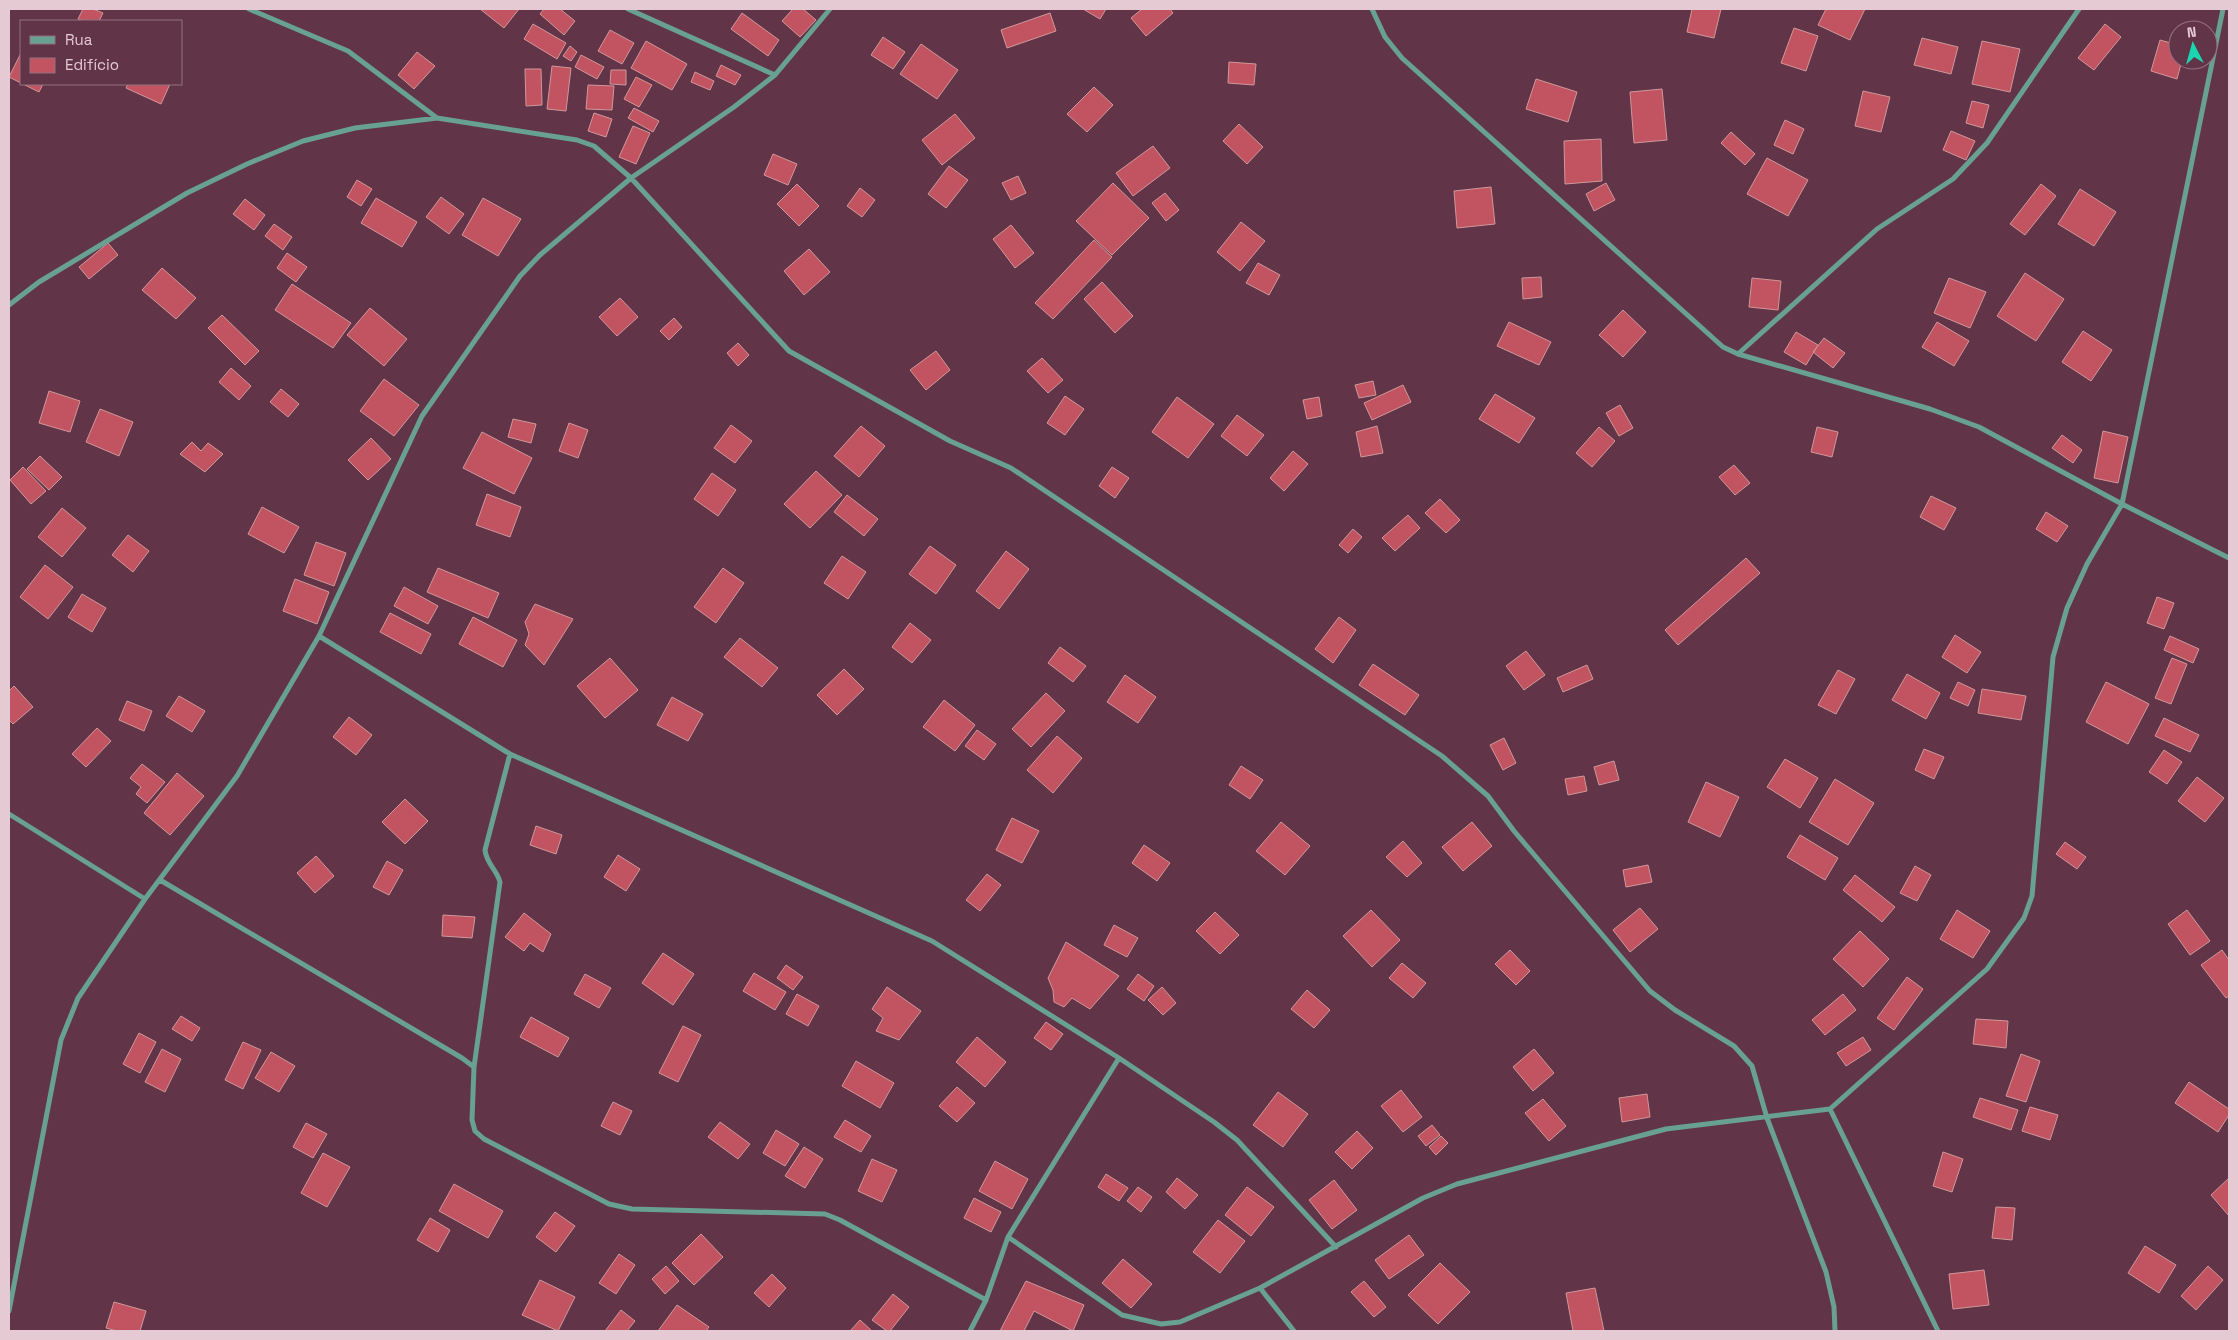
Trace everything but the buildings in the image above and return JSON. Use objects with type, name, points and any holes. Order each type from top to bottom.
[{"type":"street","points":[[249,9],[348,51],[437,118]]},
{"type":"street","points":[[628,9],[775,75]]},
{"type":"street","points":[[9,1311],[61,1040],[78,998],[145,899],[237,776],[319,636],[422,416],[438,390],[520,276],[540,255],[631,178],[734,107],[775,75],[830,9]]},
{"type":"street","points":[[1372,9],[1385,37],[1402,58],[1722,347],[1738,354],[1930,409],[1980,427],[2122,504],[2229,558]]},
{"type":"street","points":[[1738,354],[1877,228],[1953,179],[1987,143],[2079,9]]},
{"type":"street","points":[[1008,1238],[1122,1315],[1161,1324],[1180,1322],[1260,1288],[1424,1198],[1457,1184],[1666,1129],[1830,1109],[1987,970],[2024,918],[2032,896],[2053,657],[2067,608],[2087,564],[2122,504],[2223,9]]},
{"type":"street","points":[[9,305],[39,282],[187,193],[247,164],[302,141],[346,130],[437,118],[577,140],[594,146],[631,178],[789,351],[950,441],[1012,468],[1442,756],[1488,796],[1514,831],[1650,990],[1675,1010],[1734,1046],[1752,1066],[1767,1118],[1826,1272],[1834,1307],[1835,1331]]},
{"type":"street","points":[[319,636],[510,754],[932,941],[1119,1058],[1214,1122],[1236,1140],[1336,1247]]},
{"type":"street","points":[[510,754],[485,850],[485,858],[498,875],[500,882],[474,1067],[472,1120],[475,1131],[484,1139],[609,1204],[632,1209],[825,1214],[840,1220],[986,1300]]},
{"type":"street","points":[[9,814],[145,899]]},
{"type":"street","points":[[160,880],[462,1058],[474,1067]]},
{"type":"street","points":[[970,1331],[986,1300],[1008,1238],[1119,1058]]},
{"type":"street","points":[[1830,1109],[1938,1331]]},
{"type":"street","points":[[1260,1288],[1294,1331]]}]
